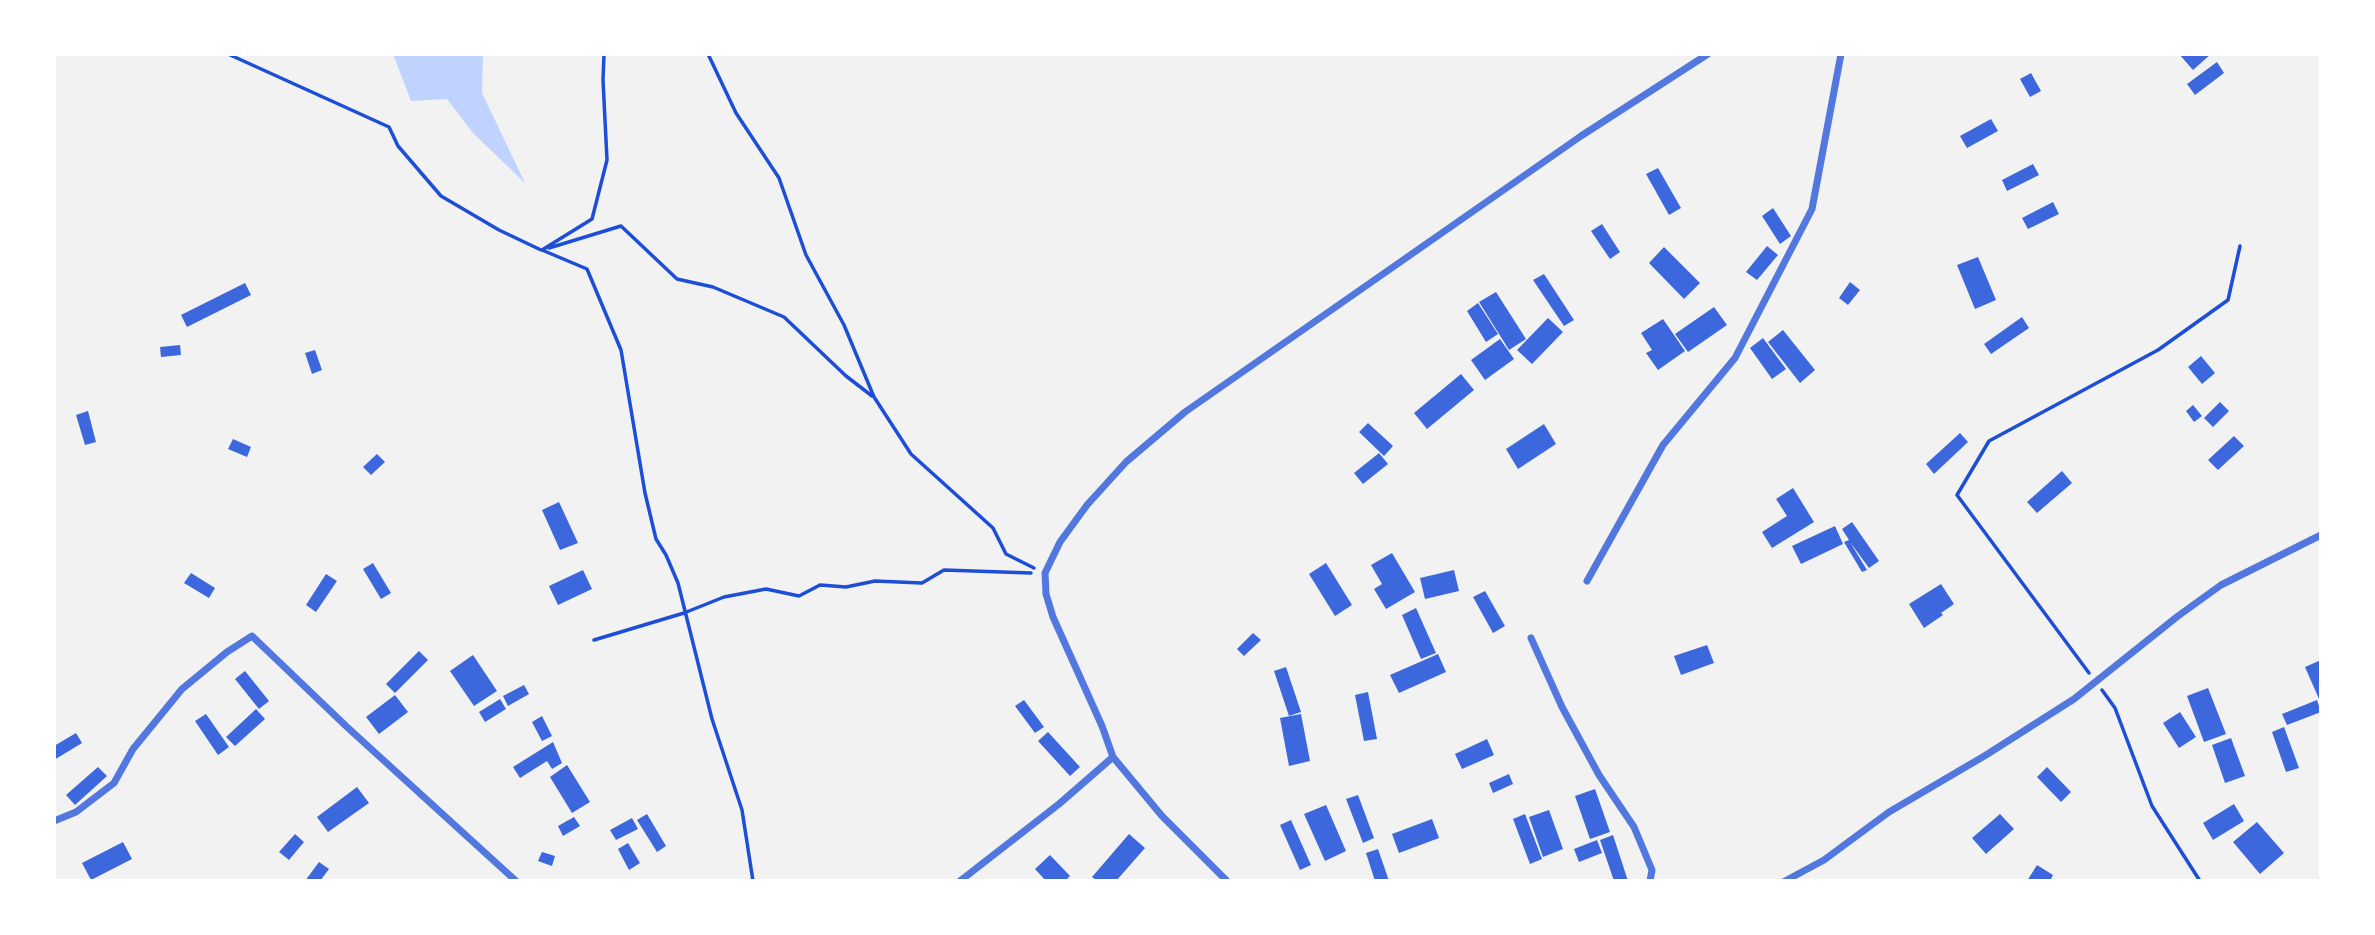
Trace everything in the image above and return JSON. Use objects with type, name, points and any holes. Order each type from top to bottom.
[{"type":"street","points":[[1227,881],[1162,816],[1114,757],[1053,617],[1046,594],[1045,573],[1060,542],[1087,505],[1126,462],[1185,412],[1581,136],[1708,54]]},
{"type":"street","points":[[1587,581],[1663,445],[1735,358],[1812,209],[1840,54]]},
{"type":"street","points":[[1785,881],[1824,860],[1889,812],[2074,699],[2221,585],[2321,535]]},
{"type":"street","points":[[54,821],[76,812],[114,783],[133,749],[182,689],[227,652],[252,636],[516,881]]},
{"type":"street","points":[[1531,638],[1574,730],[1599,775],[1634,827],[1652,870],[1650,881]]},
{"type":"street","points":[[960,881],[1059,804],[1114,757]]},
{"type":"path","points":[[228,54],[389,127],[398,146],[441,196],[499,230],[587,269],[621,350],[645,493],[656,540],[678,583],[712,719],[742,810],[753,881]]},
{"type":"path","points":[[542,250],[592,219],[607,160],[604,54]]},
{"type":"path","points":[[708,54],[736,113],[779,178],[806,255],[844,326],[874,397],[911,454],[993,528],[1006,554],[1045,573]]},
{"type":"path","points":[[542,250],[621,226],[677,279],[713,287],[784,317],[846,376],[874,397]]},
{"type":"path","points":[[2091,676],[1957,495],[1989,441],[2158,350],[2228,300],[2240,246]]},
{"type":"path","points":[[594,640],[684,613],[724,597],[766,589],[799,596],[820,585],[846,587],[875,581],[922,583],[944,569],[1045,573]]},
{"type":"path","points":[[2099,686],[2115,708],[2152,806],[2200,881]]},
{"type":"water","points":[[393,54],[483,54],[482,93],[525,183],[473,133],[447,99],[411,101]]},
{"type":"building","points":[[2179,54],[2211,54],[2193,70]]},
{"type":"building","points":[[2217,62],[2224,73],[2195,95],[2187,84]]},
{"type":"building","points":[[2031,73],[2041,91],[2030,97],[2020,79]]},
{"type":"building","points":[[1991,119],[1998,131],[1967,148],[1960,136]]},
{"type":"building","points":[[2033,164],[2039,175],[2007,191],[2002,180]]},
{"type":"building","points":[[1658,168],[1681,208],[1669,215],[1646,174]]},
{"type":"building","points":[[2053,202],[2059,214],[2028,229],[2022,218]]},
{"type":"building","points":[[1773,208],[1791,236],[1780,244],[1762,216]]},
{"type":"building","points":[[1602,224],[1620,252],[1610,259],[1591,231]]},
{"type":"building","points":[[1767,246],[1778,255],[1757,280],[1746,272]]},
{"type":"building","points":[[1664,247],[1700,283],[1684,299],[1649,263]]},
{"type":"building","points":[[1978,257],[1996,300],[1975,309],[1957,265]]},
{"type":"building","points":[[1544,274],[1574,320],[1564,326],[1533,280]]},
{"type":"building","points":[[1850,282],[1860,290],[1848,305],[1839,298]]},
{"type":"building","points":[[245,283],[251,295],[187,327],[181,315]]},
{"type":"building","points":[[1496,292],[1526,339],[1509,350],[1479,302]]},
{"type":"building","points":[[1478,303],[1498,334],[1486,342],[1467,311]]},
{"type":"building","points":[[1714,307],[1727,325],[1688,352],[1675,334]]},
{"type":"building","points":[[2022,317],[2029,328],[1991,354],[1984,344]]},
{"type":"building","points":[[1548,318],[1563,332],[1532,364],[1517,350]]},
{"type":"building","points":[[1663,319],[1685,351],[1658,370],[1646,353],[1652,350],[1641,333]]},
{"type":"building","points":[[1783,330],[1815,370],[1800,383],[1768,342]]},
{"type":"building","points":[[1763,338],[1786,369],[1772,379],[1750,348]]},
{"type":"building","points":[[1500,339],[1514,359],[1485,380],[1471,360]]},
{"type":"building","points":[[180,345],[181,355],[161,357],[160,347]]},
{"type":"building","points":[[315,350],[322,370],[312,374],[305,353]]},
{"type":"building","points":[[2201,356],[2215,373],[2202,384],[2188,367]]},
{"type":"building","points":[[1461,374],[1474,390],[1427,429],[1414,413]]},
{"type":"building","points":[[2220,402],[2229,411],[2213,427],[2204,418]]},
{"type":"building","points":[[2193,405],[2202,416],[2194,422],[2186,411]]},
{"type":"building","points":[[88,411],[96,442],[85,445],[76,415]]},
{"type":"building","points":[[1368,423],[1393,446],[1384,456],[1359,432]]},
{"type":"building","points":[[1544,424],[1556,444],[1518,469],[1506,449]]},
{"type":"building","points":[[1960,433],[1968,442],[1934,474],[1926,464]]},
{"type":"building","points":[[2234,436],[2244,446],[2218,470],[2208,460]]},
{"type":"building","points":[[233,439],[251,447],[247,457],[228,449]]},
{"type":"building","points":[[1379,453],[1388,464],[1363,484],[1354,473]]},
{"type":"building","points":[[377,454],[385,462],[371,475],[363,467]]},
{"type":"building","points":[[2062,471],[2072,483],[2037,513],[2027,502]]},
{"type":"building","points":[[1793,488],[1814,522],[1772,548],[1762,532],[1787,516],[1776,499]]},
{"type":"building","points":[[559,502],[578,543],[560,550],[542,510]]},
{"type":"building","points":[[1852,522],[1879,561],[1869,568],[1850,542],[1867,570],[1862,572],[1844,542],[1849,540],[1842,529]]},
{"type":"building","points":[[1835,526],[1843,544],[1801,564],[1792,546]]},
{"type":"building","points":[[1392,553],[1415,592],[1386,609],[1374,589],[1382,584],[1371,565]]},
{"type":"building","points":[[373,563],[391,593],[381,599],[363,569]]},
{"type":"building","points":[[1326,563],[1352,605],[1335,616],[1309,574]]},
{"type":"building","points":[[583,570],[592,589],[558,605],[549,586]]},
{"type":"building","points":[[1454,570],[1459,591],[1425,599],[1420,578]]},
{"type":"building","points":[[191,573],[215,588],[209,598],[184,583]]},
{"type":"building","points":[[326,574],[337,581],[316,612],[306,605]]},
{"type":"building","points":[[1941,584],[1954,604],[1924,628],[1909,604]]},
{"type":"building","points":[[1485,591],[1505,626],[1493,633],[1473,597]]},
{"type":"building","points":[[1416,608],[1436,653],[1421,659],[1402,615]]},
{"type":"building","points":[[1253,633],[1261,640],[1244,656],[1237,649]]},
{"type":"building","points":[[1707,645],[1714,663],[1681,675],[1674,656]]},
{"type":"building","points":[[419,651],[428,660],[395,693],[386,684]]},
{"type":"building","points":[[1438,654],[1446,672],[1399,693],[1390,675]]},
{"type":"building","points":[[473,655],[497,691],[474,706],[450,671]]},
{"type":"building","points":[[2321,660],[2321,698],[2319,699],[2305,667]]},
{"type":"building","points":[[1286,667],[1301,712],[1289,716],[1274,671]]},
{"type":"building","points":[[245,671],[269,701],[259,709],[235,679]]},
{"type":"building","points":[[524,685],[529,694],[508,706],[503,696]]},
{"type":"building","points":[[2208,688],[2226,734],[2204,742],[2187,696]]},
{"type":"building","points":[[1368,692],[1377,739],[1364,741],[1355,695]]},
{"type":"building","points":[[395,695],[408,712],[379,734],[366,717]]},
{"type":"building","points":[[500,699],[506,709],[485,722],[479,712]]},
{"type":"building","points":[[1024,700],[1044,727],[1035,733],[1015,706]]},
{"type":"building","points":[[2317,700],[2321,712],[2287,725],[2282,714]]},
{"type":"building","points":[[256,709],[265,719],[235,746],[226,737]]},
{"type":"building","points":[[2180,712],[2196,737],[2179,748],[2163,723]]},
{"type":"building","points":[[206,714],[229,747],[218,755],[195,721]]},
{"type":"building","points":[[1301,714],[1310,761],[1289,766],[1280,718]]},
{"type":"building","points":[[542,716],[552,736],[542,741],[532,722]]},
{"type":"building","points":[[2284,727],[2299,768],[2286,772],[2272,732]]},
{"type":"building","points":[[1048,732],[1080,767],[1070,776],[1038,741]]},
{"type":"building","points":[[76,733],[82,743],[54,760],[54,746]]},
{"type":"building","points":[[2231,738],[2245,776],[2225,783],[2212,745]]},
{"type":"building","points":[[1487,739],[1494,755],[1462,769],[1455,754]]},
{"type":"building","points":[[553,742],[562,763],[552,769],[547,761],[520,778],[513,767]]},
{"type":"building","points":[[567,765],[590,802],[572,813],[550,777]]},
{"type":"building","points":[[98,767],[107,776],[75,805],[66,795]]},
{"type":"building","points":[[2047,767],[2071,792],[2061,802],[2037,777]]},
{"type":"building","points":[[1509,774],[1513,784],[1493,793],[1489,783]]},
{"type":"building","points":[[357,787],[369,803],[328,832],[317,817]]},
{"type":"building","points":[[1595,789],[1610,832],[1590,839],[1575,796]]},
{"type":"building","points":[[1358,795],[1374,838],[1363,843],[1346,799]]},
{"type":"building","points":[[2234,804],[2244,821],[2213,840],[2203,823]]},
{"type":"building","points":[[1326,805],[1346,851],[1325,861],[1304,814]]},
{"type":"building","points":[[1549,810],[1563,849],[1543,857],[1529,817]]},
{"type":"building","points":[[647,814],[666,846],[657,852],[637,820]]},
{"type":"building","points":[[1525,814],[1542,859],[1530,864],[1513,819]]},
{"type":"building","points":[[2000,814],[2014,829],[1986,854],[1972,838]]},
{"type":"building","points":[[574,817],[580,826],[563,836],[558,826]]},
{"type":"building","points":[[632,818],[638,829],[616,840],[610,830]]},
{"type":"building","points":[[1432,819],[1439,838],[1399,853],[1392,834]]},
{"type":"building","points":[[1291,820],[1311,865],[1300,870],[1280,825]]},
{"type":"building","points":[[2257,822],[2284,853],[2260,874],[2233,842]]},
{"type":"building","points":[[295,834],[304,842],[289,860],[279,852]]},
{"type":"building","points":[[1129,834],[1145,848],[1116,881],[1097,881],[1092,877]]},
{"type":"building","points":[[1613,835],[1628,881],[1614,881],[1600,840]]},
{"type":"building","points":[[1597,840],[1602,853],[1579,862],[1574,849]]},
{"type":"building","points":[[123,842],[132,859],[91,880],[82,863]]},
{"type":"building","points":[[628,843],[640,863],[629,870],[618,849]]},
{"type":"building","points":[[1378,849],[1389,881],[1375,881],[1366,853]]},
{"type":"building","points":[[542,852],[555,856],[552,866],[538,861]]},
{"type":"building","points":[[1050,855],[1070,876],[1065,881],[1046,881],[1035,869]]},
{"type":"building","points":[[319,862],[329,869],[320,881],[305,881]]},
{"type":"building","points":[[2037,865],[2053,875],[2050,881],[2027,881]]}]
